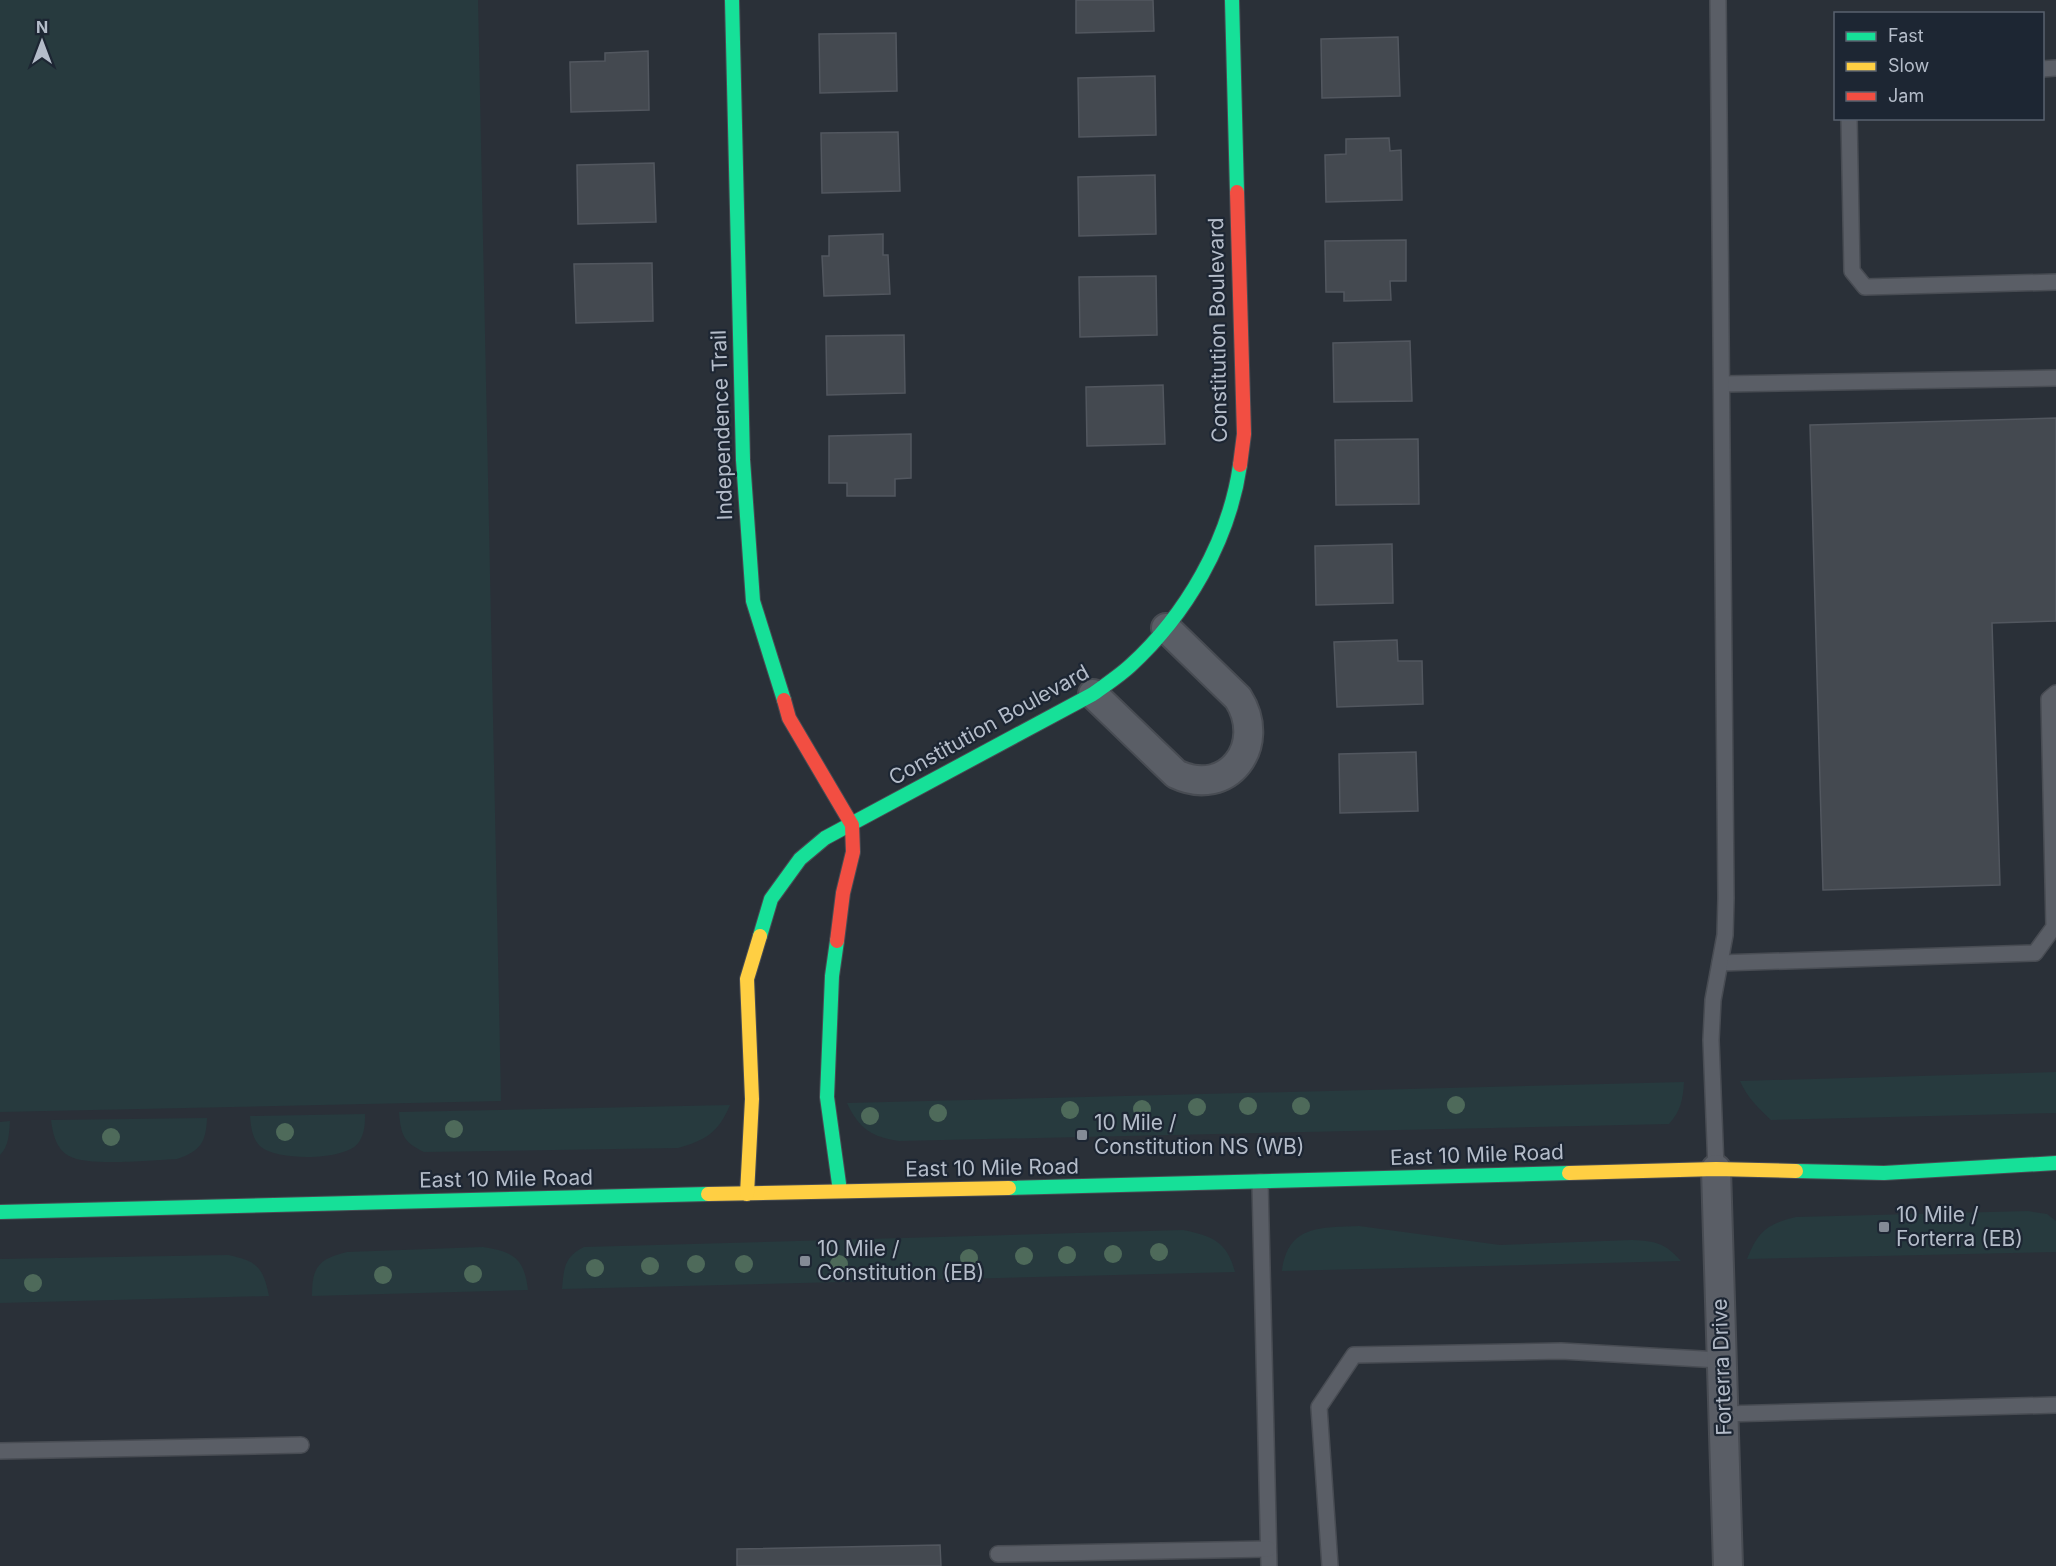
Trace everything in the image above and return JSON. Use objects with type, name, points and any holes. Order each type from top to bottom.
[{"type":"street","name":"Independence Trail","points":[[732,0],[743,460],[753,601],[789,718],[852,825]]},
{"type":"street","name":"Constitution Boulevard","points":[[747,1194],[752,1099],[747,979],[771,899],[800,859],[825,838],[1093,694],[1132,664],[1166,628],[1204,573],[1224,524],[1237,483],[1244,434],[1232,0]]},
{"type":"street","points":[[1093,694],[1176,774],[1200,782],[1226,774],[1237,764],[1244,753],[1249,724],[1246,710],[1238,698],[1166,628]]},
{"type":"street","points":[[840,1191],[827,1097],[832,976],[843,893],[853,852],[852,825]]},
{"type":"street","name":"East 10 Mile Road","points":[[0,1212],[840,1191],[1073,1188],[1716,1169],[1884,1173],[2056,1163]]},
{"type":"street","name":"Forterra Drive","points":[[1716,1169],[1728,1566]]},
{"type":"lane","points":[[1716,1169],[1711,1040],[1713,1000],[1725,935],[1726,898],[1718,0]]},
{"type":"lane","points":[[1849,120],[1852,271],[1865,287],[2056,282]]},
{"type":"lane","points":[[1722,384],[2056,378]]},
{"type":"lane","points":[[1720,963],[2035,953],[2054,927],[2049,699],[2056,693]]},
{"type":"lane","points":[[1260,1182],[1269,1566]]},
{"type":"lane","points":[[1330,1566],[1319,1407],[1354,1355],[1561,1351],[1720,1360]]},
{"type":"lane","points":[[1724,1414],[2056,1405]]},
{"type":"lane","points":[[0,1451],[301,1445]]},
{"type":"lane","points":[[998,1554],[1268,1549]]},
{"type":"green space","points":[[0,0],[478,0],[501,1101],[0,1112]]},
{"type":"green space","points":[[2056,1072],[2056,1113],[1771,1120],[1753,1102],[1740,1081]]},
{"type":"green space","points":[[1684,1082],[1681,1104],[1669,1124],[899,1141],[881,1137],[867,1130],[856,1119],[847,1103]]},
{"type":"green space","points":[[730,1105],[721,1122],[710,1134],[678,1148],[424,1152],[404,1137],[399,1112]]},
{"type":"green space","points":[[365,1114],[362,1135],[359,1142],[352,1148],[341,1153],[312,1157],[282,1155],[261,1147],[254,1137],[250,1116]]},
{"type":"green space","points":[[207,1118],[201,1145],[192,1153],[177,1159],[121,1162],[91,1161],[69,1156],[58,1145],[51,1120]]},
{"type":"green space","points":[[10,1121],[7,1144],[0,1155],[0,1122]]},
{"type":"green space","points":[[2028,1211],[2047,1214],[2056,1221],[2056,1252],[1747,1259],[1755,1242],[1765,1230],[1796,1217]]},
{"type":"green space","points":[[1359,1226],[1500,1245],[1648,1241],[1670,1250],[1681,1261],[1282,1271],[1285,1256],[1291,1244],[1299,1237],[1320,1229]]},
{"type":"green space","points":[[1183,1230],[1217,1242],[1228,1253],[1235,1272],[562,1289],[566,1264],[572,1255],[584,1247]]},
{"type":"green space","points":[[483,1247],[503,1251],[516,1258],[524,1270],[528,1290],[312,1296],[314,1277],[319,1265],[347,1252]]},
{"type":"green space","points":[[228,1255],[246,1260],[257,1267],[264,1278],[269,1296],[0,1303],[0,1259]]},
{"type":"building","points":[[1076,0],[1153,0],[1154,31],[1076,33]]},
{"type":"building","points":[[896,33],[897,91],[820,93],[819,34]]},
{"type":"building","points":[[1398,37],[1400,96],[1322,98],[1321,39]]},
{"type":"building","points":[[648,51],[649,110],[571,112],[570,62],[605,61],[605,53]]},
{"type":"building","points":[[1155,76],[1156,135],[1079,137],[1078,78]]},
{"type":"building","points":[[898,132],[900,191],[822,193],[821,133]]},
{"type":"building","points":[[1389,138],[1390,151],[1401,150],[1402,200],[1326,202],[1325,155],[1346,154],[1346,139]]},
{"type":"building","points":[[654,163],[656,222],[578,224],[577,165]]},
{"type":"building","points":[[1155,175],[1156,234],[1079,236],[1078,177]]},
{"type":"building","points":[[883,234],[883,255],[888,255],[890,294],[824,296],[822,256],[829,256],[829,236]]},
{"type":"building","points":[[1406,240],[1406,281],[1390,281],[1391,300],[1344,301],[1344,292],[1326,292],[1325,241]]},
{"type":"building","points":[[652,263],[653,321],[576,323],[574,264]]},
{"type":"building","points":[[1156,276],[1157,335],[1080,337],[1079,277]]},
{"type":"building","points":[[904,335],[905,393],[827,395],[826,336]]},
{"type":"building","points":[[1410,341],[1412,401],[1334,402],[1333,343]]},
{"type":"building","points":[[1163,385],[1165,444],[1087,446],[1086,387]]},
{"type":"building","points":[[2056,418],[2056,621],[1992,623],[2000,885],[1823,890],[1810,425]]},
{"type":"building","points":[[911,434],[911,478],[895,479],[895,496],[847,496],[847,483],[829,483],[829,436]]},
{"type":"building","points":[[1418,439],[1419,504],[1336,505],[1335,440]]},
{"type":"building","points":[[1392,544],[1393,603],[1316,605],[1315,546]]},
{"type":"building","points":[[1397,640],[1398,661],[1422,661],[1423,704],[1337,707],[1334,642]]},
{"type":"building","points":[[1416,752],[1418,811],[1340,813],[1339,754]]},
{"type":"building","points":[[940,1545],[941,1566],[737,1566],[737,1549]]},
{"type":"traffic: fast","points":[[732,0],[743,460],[753,601],[784,700]]},
{"type":"traffic: fast","points":[[1232,0],[1237,192]]},
{"type":"traffic: fast","points":[[760,936],[771,899],[800,859],[825,838],[1093,694],[1130,666],[1169,624],[1202,575],[1226,521],[1240,465]]},
{"type":"traffic: fast","points":[[837,941],[832,976],[827,1097],[840,1191]]},
{"type":"traffic: fast","points":[[1796,1171],[1884,1173],[2056,1163]]},
{"type":"traffic: fast","points":[[1009,1188],[1569,1173]]},
{"type":"traffic: fast","points":[[0,1212],[708,1194]]},
{"type":"traffic: slow","points":[[747,1194],[752,1099],[747,979],[760,936]]},
{"type":"traffic: slow","points":[[1569,1173],[1716,1169],[1796,1171]]},
{"type":"traffic: slow","points":[[708,1194],[1009,1188]]},
{"type":"traffic: jam","points":[[1237,192],[1244,434],[1240,465]]},
{"type":"traffic: jam","points":[[784,700],[789,718],[852,825],[853,852],[843,893],[837,941]]},
{"type":"place","name":"10 Mile / Constitution NS (WB)","points":[[1082,1135]]},
{"type":"place","name":"10 Mile / Forterra (EB)","points":[[1884,1227]]},
{"type":"place","name":"10 Mile / Constitution (EB)","points":[[805,1261]]}]
